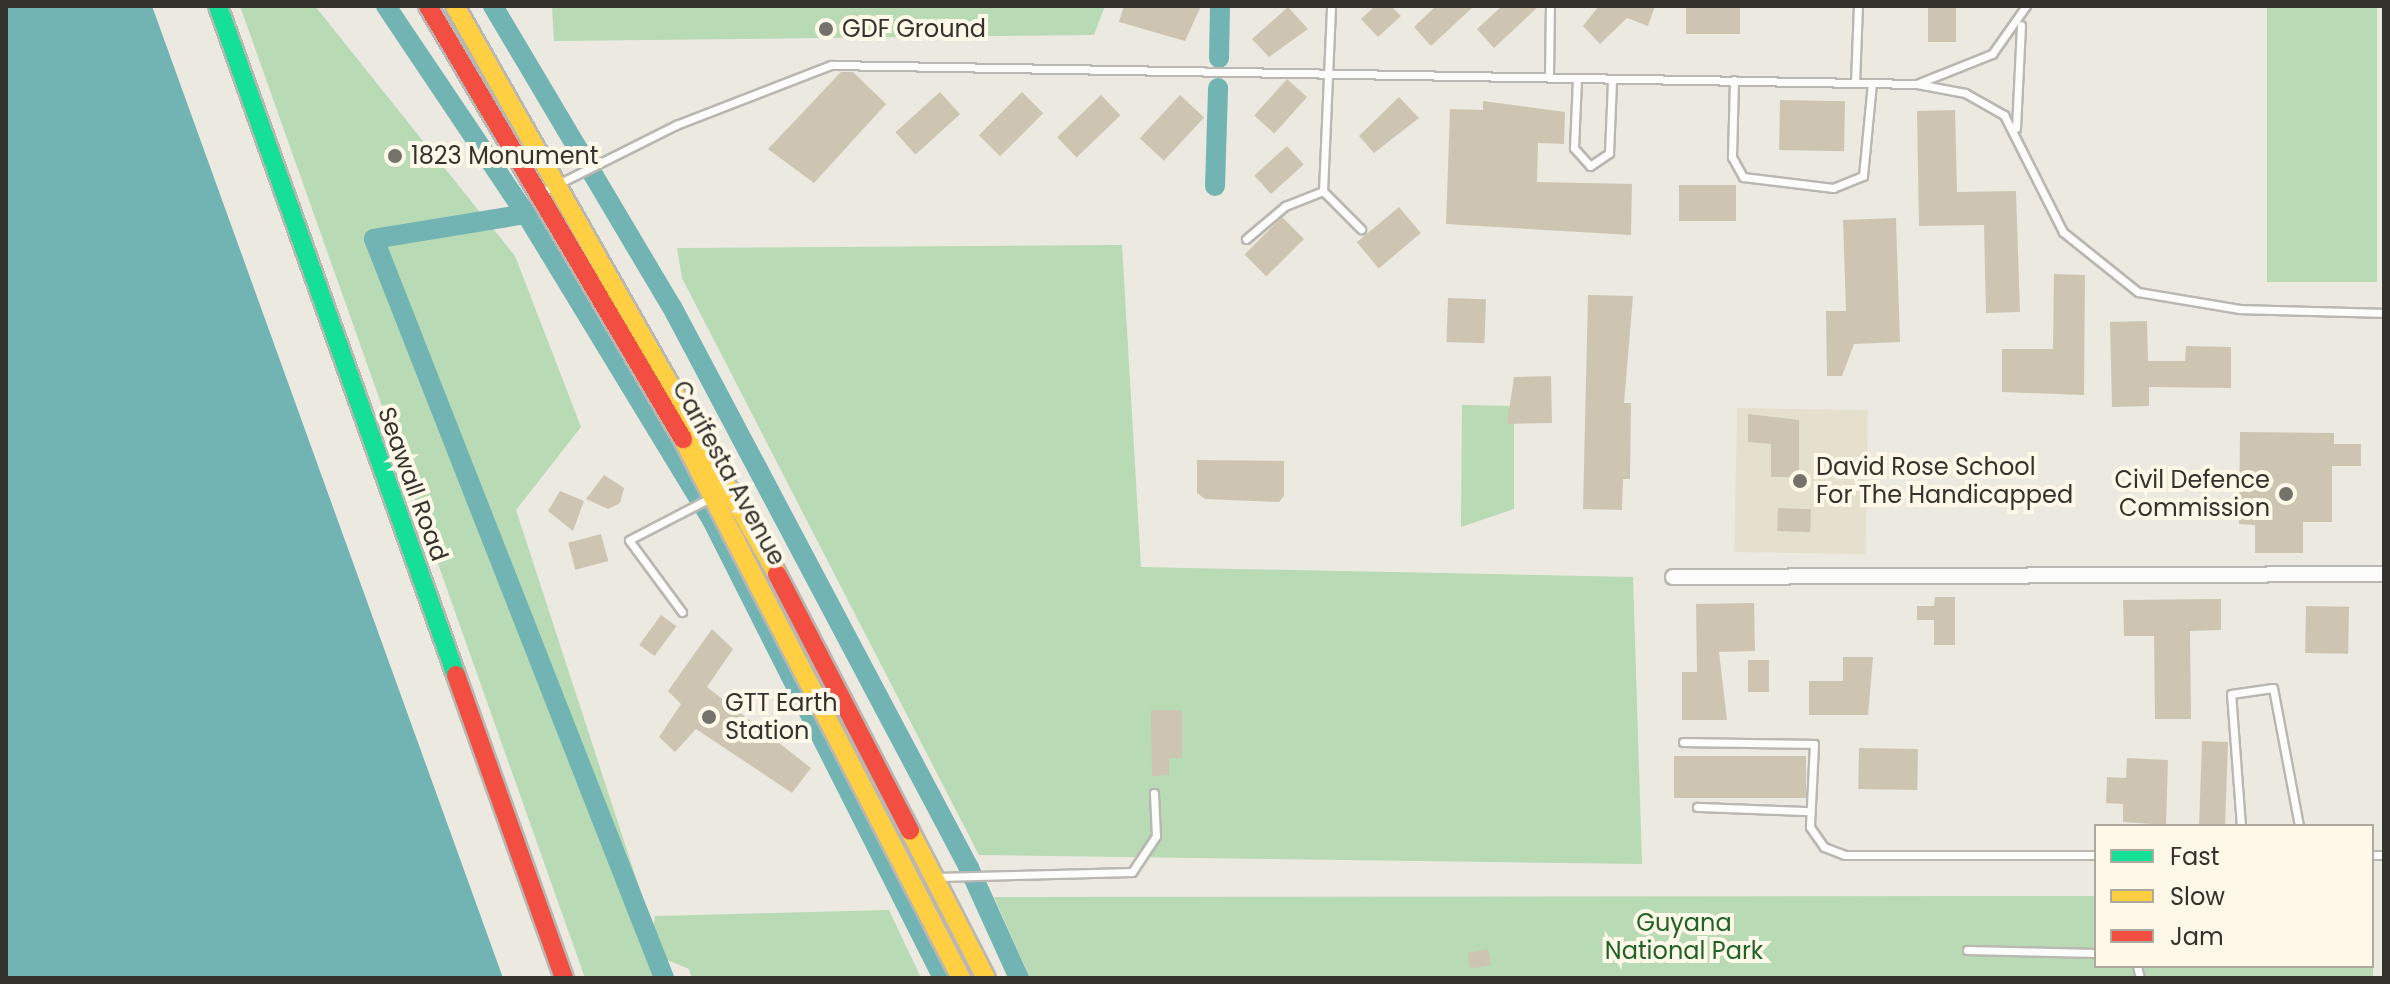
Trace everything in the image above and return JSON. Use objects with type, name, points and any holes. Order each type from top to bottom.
[{"type":"main road","name":"Seawall Road","points":[[218,6],[564,978]]},
{"type":"main road","name":"Carifesta Avenue","points":[[428,6],[542,192],[716,495],[911,874],[961,978]]},
{"type":"main road","name":"Carifesta Avenue","points":[[455,6],[561,180],[946,876],[986,978]]},
{"type":"street","points":[[1673,577],[2384,574]]},
{"type":"lane","points":[[1331,6],[1331,76],[1323,191],[1361,229]]},
{"type":"lane","points":[[1549,75],[1550,6]]},
{"type":"lane","points":[[1855,83],[1858,6]]},
{"type":"lane","points":[[1917,84],[1992,54],[2025,9]]},
{"type":"lane","points":[[2020,146],[2014,79],[2025,9]]},
{"type":"lane","points":[[542,192],[596,163],[831,65],[1331,76],[1549,75],[1612,80],[1917,84],[1986,100],[2004,115],[2063,232],[2138,292],[2240,309],[2383,313]]},
{"type":"lane","points":[[1577,79],[1574,148],[1590,166],[1609,153],[1612,80]]},
{"type":"lane","points":[[1734,80],[1736,169],[1748,182],[1819,188],[1841,188],[1863,176],[1872,83]]},
{"type":"lane","points":[[1246,239],[1285,206],[1323,191]]},
{"type":"lane","points":[[682,612],[629,540],[716,495]]},
{"type":"lane","points":[[2241,824],[2231,694],[2273,688],[2299,824]]},
{"type":"lane","points":[[1683,742],[1814,744],[1807,811],[1824,847],[1845,855],[2094,855]]},
{"type":"lane","points":[[911,874],[1132,872],[1156,836],[1154,793]]},
{"type":"lane","points":[[1697,807],[1807,811]]},
{"type":"lane","points":[[1967,950],[2094,953]]},
{"type":"shaded area","name":"David Rose School For The Handicapped","points":[[1737,408],[1868,410],[1865,554],[1734,552]]},
{"type":"green space","points":[[240,6],[315,6],[515,256],[581,427],[516,510],[653,930],[655,916],[889,910],[921,978],[692,978],[689,969],[665,959],[671,978],[585,978]]},
{"type":"green space","name":"GDF Ground","points":[[552,6],[1105,6],[1094,35],[554,41]]},
{"type":"green space","points":[[2267,6],[2377,6],[2377,282],[2267,282]]},
{"type":"green space","points":[[1122,245],[1141,567],[1633,577],[1642,864],[979,855],[682,278],[677,248]]},
{"type":"green space","points":[[1462,405],[1514,406],[1514,509],[1461,527]]},
{"type":"green space","name":"Guyana National Park","points":[[2094,896],[2094,968],[2373,968],[2373,978],[1030,978],[994,897]]},
{"type":"water","points":[[6,6],[152,6],[503,978],[6,978]]},
{"type":"building","points":[[1124,6],[1201,6],[1185,41],[1119,22]]},
{"type":"building","points":[[1375,6],[1391,6],[1401,16],[1378,37],[1361,19]]},
{"type":"building","points":[[1436,6],[1474,6],[1431,46],[1414,27]]},
{"type":"building","points":[[1502,6],[1539,6],[1494,48],[1477,29]]},
{"type":"building","points":[[1599,6],[1655,6],[1648,26],[1627,18],[1600,44],[1583,26]]},
{"type":"building","points":[[1686,6],[1740,6],[1740,34],[1686,34]]},
{"type":"building","points":[[1928,6],[1956,6],[1956,42],[1928,42]]},
{"type":"building","points":[[1288,7],[1308,29],[1269,57],[1252,39]]},
{"type":"building","points":[[841,72],[853,72],[886,104],[814,183],[768,149]]},
{"type":"building","points":[[1287,79],[1307,97],[1274,133],[1254,115]]},
{"type":"building","points":[[940,92],[960,114],[915,154],[895,132]]},
{"type":"building","points":[[1022,92],[1043,113],[1000,156],[979,135]]},
{"type":"building","points":[[1101,95],[1120,115],[1077,158],[1057,137]]},
{"type":"building","points":[[1180,95],[1204,118],[1164,161],[1140,138]]},
{"type":"building","points":[[1399,97],[1419,118],[1374,153],[1359,136]]},
{"type":"building","points":[[1780,100],[1845,101],[1844,151],[1779,150]]},
{"type":"building","points":[[1483,101],[1565,112],[1564,144],[1538,143],[1537,182],[1632,184],[1631,235],[1446,224],[1450,109],[1483,110]]},
{"type":"building","points":[[1955,110],[1957,192],[2016,191],[2020,312],[1986,313],[1984,225],[1919,226],[1917,111]]},
{"type":"building","points":[[1287,146],[1304,165],[1271,194],[1254,175]]},
{"type":"building","points":[[1679,185],[1736,185],[1736,221],[1679,221]]},
{"type":"building","points":[[1399,207],[1421,233],[1379,268],[1357,242]]},
{"type":"building","points":[[1282,217],[1304,239],[1266,276],[1245,254]]},
{"type":"building","points":[[1896,218],[1900,342],[1854,344],[1842,376],[1827,376],[1826,311],[1846,311],[1843,220]]},
{"type":"building","points":[[2054,274],[2085,275],[2084,395],[2002,392],[2002,349],[2053,349]]},
{"type":"building","points":[[1588,295],[1633,296],[1624,403],[1631,403],[1630,479],[1623,479],[1622,510],[1583,509]]},
{"type":"building","points":[[1448,298],[1486,299],[1484,343],[1446,342]]},
{"type":"building","points":[[2147,321],[2148,361],[2185,361],[2186,346],[2231,347],[2231,388],[2149,387],[2149,406],[2112,407],[2110,322]]},
{"type":"building","points":[[1551,376],[1552,423],[1507,424],[1514,377]]},
{"type":"building","points":[[1748,414],[1799,420],[1799,477],[1771,477],[1771,444],[1748,442]]},
{"type":"building","name":"Civil Defence Commission","points":[[2240,432],[2334,433],[2334,444],[2361,444],[2361,466],[2332,466],[2332,522],[2303,522],[2303,553],[2255,553],[2255,525],[2239,524]]},
{"type":"building","points":[[1197,460],[1284,461],[1284,496],[1279,502],[1205,499],[1197,493]]},
{"type":"building","points":[[604,475],[624,488],[620,503],[608,509],[586,499]]},
{"type":"building","points":[[560,491],[584,501],[573,531],[548,511]]},
{"type":"building","points":[[1778,508],[1811,509],[1810,532],[1777,531]]},
{"type":"building","points":[[601,534],[608,561],[575,570],[568,543]]},
{"type":"building","points":[[1935,597],[1955,597],[1955,645],[1934,645],[1934,620],[1917,620],[1917,606],[1934,606]]},
{"type":"building","points":[[2221,599],[2221,630],[2190,631],[2191,719],[2155,719],[2154,636],[2124,636],[2123,600]]},
{"type":"building","points":[[1754,603],[1755,651],[1719,652],[1727,720],[1682,720],[1682,672],[1697,672],[1696,604]]},
{"type":"building","points":[[2306,606],[2349,607],[2348,654],[2305,653]]},
{"type":"building","points":[[661,615],[676,626],[655,656],[639,645]]},
{"type":"building","name":"GTT Earth Station","points":[[712,629],[733,649],[707,687],[811,768],[792,793],[696,729],[675,752],[659,737],[681,704],[668,691]]},
{"type":"building","points":[[1843,657],[1873,657],[1868,715],[1809,715],[1809,681],[1843,681]]},
{"type":"building","points":[[1748,660],[1769,660],[1769,692],[1748,692]]},
{"type":"building","points":[[1151,710],[1182,710],[1182,758],[1169,758],[1169,775],[1152,776]]},
{"type":"building","points":[[2202,741],[2228,742],[2225,824],[2199,824]]},
{"type":"building","points":[[1859,748],[1918,749],[1917,790],[1858,789]]},
{"type":"building","points":[[1674,756],[1806,756],[1806,798],[1674,798]]},
{"type":"building","points":[[2127,758],[2168,760],[2166,824],[2123,822],[2123,804],[2106,803],[2107,777],[2126,778]]},
{"type":"building","points":[[1488,949],[1491,965],[1470,969],[1467,953]]},
{"type":"waterway","points":[[386,6],[526,214],[712,520],[943,978]]},
{"type":"waterway","points":[[493,6],[672,307],[969,868],[1019,978]]},
{"type":"waterway","points":[[1219,58],[1220,6]]},
{"type":"waterway","points":[[1215,186],[1218,88]]},
{"type":"waterway","points":[[526,214],[374,239],[664,978]]},
{"type":"traffic: fast","points":[[218,6],[456,675]]},
{"type":"traffic: slow","points":[[455,6],[777,574]]},
{"type":"traffic: slow","points":[[683,439],[961,978]]},
{"type":"traffic: slow","points":[[910,831],[986,978]]},
{"type":"traffic: jam","points":[[428,6],[683,439]]},
{"type":"traffic: jam","points":[[777,574],[910,831]]},
{"type":"traffic: jam","points":[[456,675],[564,978]]},
{"type":"place","name":"GDF Ground","points":[[826,29]]},
{"type":"place","name":"1823 Monument","points":[[395,156]]},
{"type":"place","name":"David Rose School For The Handicapped","points":[[1800,481]]},
{"type":"place","name":"Civil Defence Commission","points":[[2286,494]]},
{"type":"place","name":"GTT Earth Station","points":[[709,717]]}]
